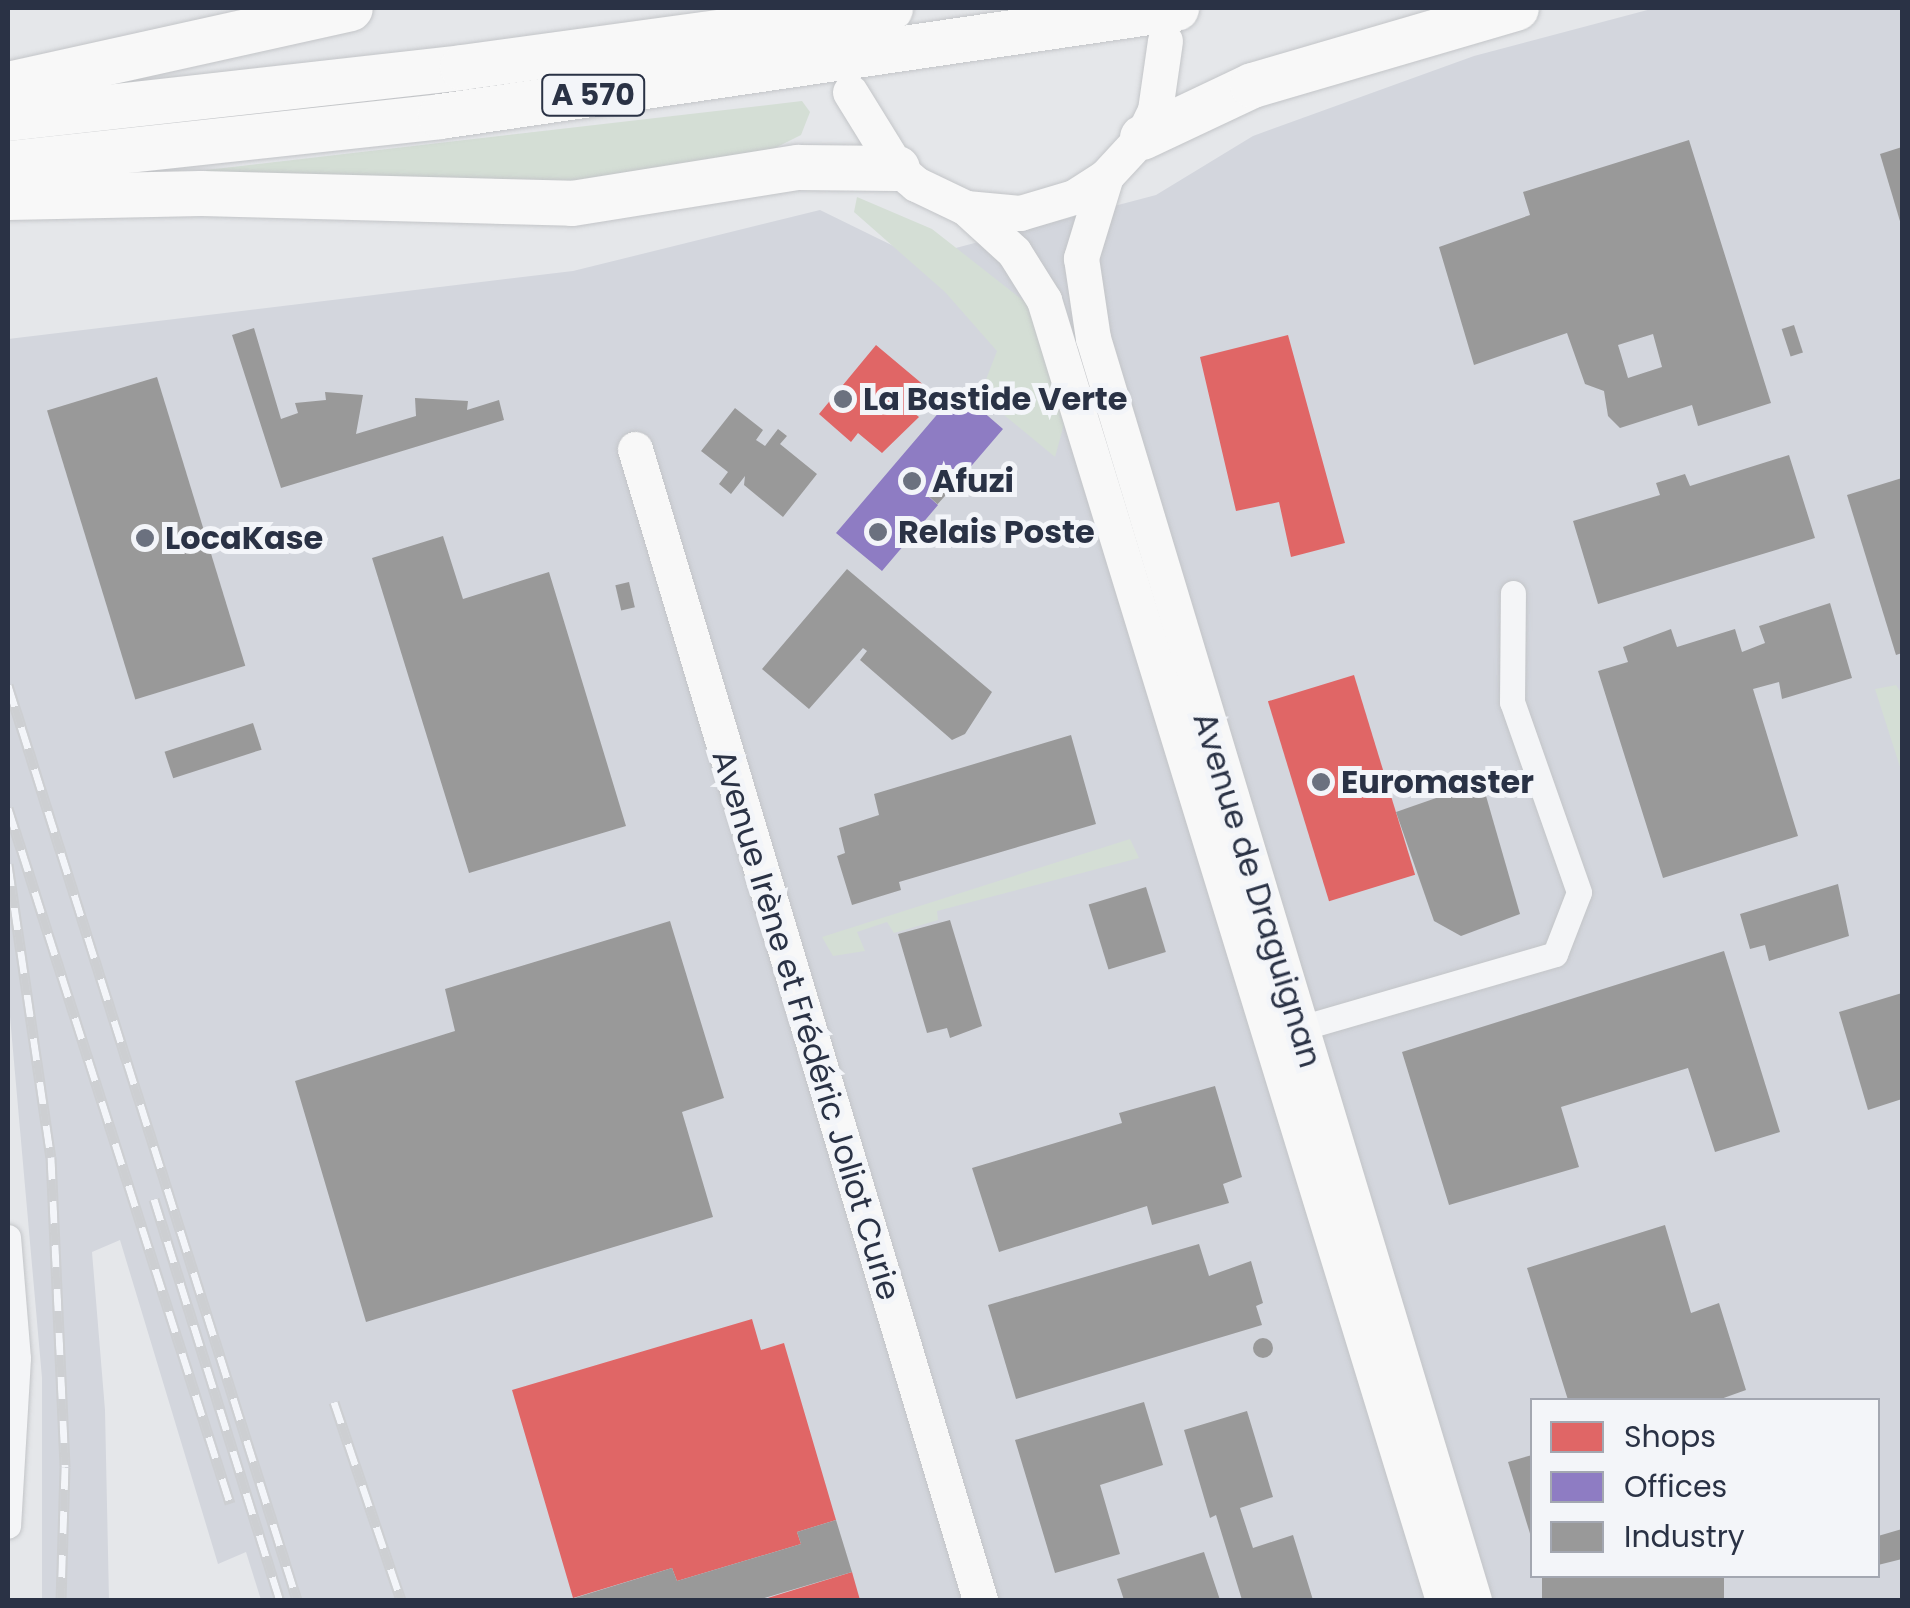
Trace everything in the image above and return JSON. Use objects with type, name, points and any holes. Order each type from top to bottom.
[{"type":"highway","points":[[8,84],[350,8]]},
{"type":"highway","name":"A 570","points":[[8,118],[462,67],[890,8]]},
{"type":"highway","points":[[1142,137],[1252,85],[1516,8]]},
{"type":"highway","name":"A 570","points":[[8,163],[440,116],[1171,24]]},
{"type":"highway","points":[[8,196],[201,193],[572,203],[798,167],[897,168]]},
{"type":"main road","points":[[850,92],[897,168],[966,208],[992,213],[1044,208],[1106,176],[1142,137],[1155,110],[1171,24]]},
{"type":"main road","name":"Avenue de Draguignan","points":[[1106,176],[1080,258],[1093,338],[1442,1600]]},
{"type":"main road","name":"Avenue de Draguignan","points":[[966,208],[1014,252],[1044,300],[1474,1600]]},
{"type":"main road","name":"Avenue Irène et Frédéric Joliot Curie","points":[[635,449],[980,1600]]},
{"type":"street","points":[[1285,1033],[1555,954],[1579,892],[1512,702],[1514,593]]},
{"type":"street","points":[[8,1237],[18,1358],[8,1526]]},
{"type":"shaded area","points":[[1655,8],[1902,8],[1902,1600],[261,1600],[246,1552],[218,1564],[120,1240],[92,1252],[105,1410],[109,1600],[42,1600],[42,1378],[8,994],[8,339],[573,271],[820,210],[918,258],[1156,195],[1253,136],[1474,56]]},
{"type":"shaded area","points":[[802,101],[810,112],[801,135],[773,149],[602,182],[205,180],[206,170]]},
{"type":"shaded area","points":[[857,197],[932,229],[1029,305],[1064,424],[1055,457],[980,395],[997,351],[945,292],[854,212]]},
{"type":"shaded area","points":[[1896,685],[1902,694],[1902,773],[1875,689]]},
{"type":"shaded area","points":[[1130,839],[1139,858],[937,911],[938,920],[894,933],[887,922],[857,932],[865,951],[833,956],[822,937]]},
{"type":"building: Shops","points":[[1288,335],[1345,543],[1291,557],[1279,502],[1236,511],[1200,357]]},
{"type":"building: Shops","points":[[876,345],[932,392],[914,413],[919,417],[882,453],[858,433],[851,442],[819,414]]},
{"type":"building: Shops","points":[[1354,675],[1415,875],[1329,901],[1268,701]]},
{"type":"building: Shops","points":[[752,1319],[761,1350],[784,1343],[836,1520],[797,1532],[801,1544],[677,1581],[672,1568],[573,1598],[512,1390]]},
{"type":"building: Shops","points":[[852,1572],[860,1600],[761,1600]]},
{"type":"building: Offices","name":"Afuzi","points":[[958,390],[1003,429],[955,485],[946,477],[929,497],[938,505],[882,571],[836,533]]},
{"type":"building: Industry","points":[[1689,140],[1771,403],[1698,426],[1692,405],[1620,428],[1608,416],[1604,391],[1585,384],[1567,333],[1474,365],[1439,247],[1530,215],[1523,192]],"holes":[[[1653,334],[1662,367],[1628,378],[1618,345]]]},
{"type":"building: Industry","points":[[1902,147],[1902,228],[1880,154]]},
{"type":"building: Industry","points":[[1794,325],[1803,353],[1791,357],[1782,329]]},
{"type":"building: Industry","points":[[254,328],[281,419],[298,413],[295,403],[326,400],[325,392],[363,395],[356,434],[416,416],[415,398],[468,401],[467,410],[499,400],[504,420],[281,488],[232,335]]},
{"type":"building: Industry","name":"LocaKase","points":[[157,377],[245,666],[135,699],[47,411]]},
{"type":"building: Industry","points":[[735,408],[763,430],[756,440],[765,446],[778,429],[787,436],[780,444],[817,474],[783,517],[744,485],[745,476],[731,494],[719,484],[728,472],[701,451]]},
{"type":"building: Industry","points":[[1789,455],[1815,538],[1598,604],[1573,521],[1660,495],[1656,483],[1685,474],[1690,486]]},
{"type":"building: Industry","points":[[946,477],[955,485],[938,504],[929,496]]},
{"type":"building: Industry","points":[[1902,478],[1902,653],[1896,655],[1847,495]]},
{"type":"building: Industry","points":[[443,536],[463,599],[549,572],[626,826],[469,873],[372,558]]},
{"type":"building: Industry","points":[[847,569],[992,692],[965,734],[952,740],[860,660],[867,651],[863,648],[809,709],[762,669]]},
{"type":"building: Industry","points":[[629,582],[635,607],[621,610],[615,585]]},
{"type":"building: Industry","points":[[1830,603],[1852,678],[1782,699],[1779,682],[1753,689],[1798,836],[1663,878],[1598,671],[1628,662],[1623,647],[1671,629],[1677,647],[1735,629],[1742,652],[1765,643],[1759,626]]},
{"type":"building: Industry","points":[[253,723],[262,750],[173,778],[165,752]]},
{"type":"building: Industry","points":[[1071,735],[1096,824],[899,882],[901,890],[852,905],[837,856],[845,853],[839,828],[879,815],[874,794]]},
{"type":"building: Industry","points":[[1482,782],[1520,914],[1461,936],[1434,921],[1396,812]]},
{"type":"building: Industry","points":[[1838,884],[1849,936],[1769,961],[1765,945],[1750,949],[1740,914]]},
{"type":"building: Industry","points":[[1146,887],[1166,952],[1109,970],[1089,905]]},
{"type":"building: Industry","points":[[950,920],[982,1026],[950,1038],[947,1028],[927,1033],[898,934]]},
{"type":"building: Industry","points":[[670,921],[724,1098],[682,1112],[713,1217],[366,1322],[295,1081],[455,1031],[445,989]]},
{"type":"building: Industry","points":[[1724,951],[1780,1132],[1715,1152],[1688,1068],[1561,1107],[1579,1167],[1449,1205],[1402,1052]]},
{"type":"building: Industry","points":[[1902,993],[1902,1099],[1868,1110],[1839,1012]]},
{"type":"building: Industry","points":[[1215,1086],[1242,1177],[1223,1184],[1229,1203],[1152,1225],[1147,1206],[999,1252],[972,1168],[1122,1123],[1119,1113]]},
{"type":"building: Industry","points":[[1665,1225],[1691,1313],[1719,1303],[1746,1390],[1724,1398],[1567,1398],[1527,1268]]},
{"type":"building: Industry","points":[[1199,1244],[1209,1276],[1251,1261],[1263,1303],[1256,1306],[1262,1325],[1016,1399],[988,1305]]},
{"type":"building: Industry","points":[[1263,1338],[1273,1348],[1263,1358],[1253,1348]]},
{"type":"building: Industry","points":[[1144,1402],[1163,1465],[1100,1485],[1120,1554],[1055,1573],[1015,1440]]},
{"type":"building: Industry","points":[[1247,1411],[1273,1497],[1240,1508],[1253,1548],[1293,1535],[1313,1600],[1242,1600],[1216,1515],[1210,1518],[1184,1430]]},
{"type":"building: Industry","points":[[1530,1456],[1530,1534],[1508,1462]]},
{"type":"building: Industry","points":[[836,1520],[852,1572],[758,1600],[568,1600],[672,1568],[677,1581],[801,1544],[797,1532]]},
{"type":"building: Industry","points":[[1902,1529],[1902,1559],[1880,1564],[1880,1535]]},
{"type":"building: Industry","points":[[1204,1552],[1220,1600],[1124,1600],[1117,1579]]},
{"type":"building: Industry","points":[[1542,1578],[1724,1578],[1724,1600],[1542,1600]]},
{"type":"railway","points":[[8,685],[297,1600]]},
{"type":"railway","points":[[8,808],[230,1503]]},
{"type":"railway","points":[[8,864],[51,1157],[65,1467],[61,1600]]},
{"type":"railway","points":[[154,1199],[280,1600]]},
{"type":"railway","points":[[334,1402],[401,1600]]},
{"type":"place","name":"La Bastide Verte","points":[[843,399]]},
{"type":"place","name":"Afuzi","points":[[912,481]]},
{"type":"place","name":"Relais Poste","points":[[878,532]]},
{"type":"place","name":"LocaKase","points":[[145,538]]},
{"type":"place","name":"Euromaster","points":[[1321,782]]}]
